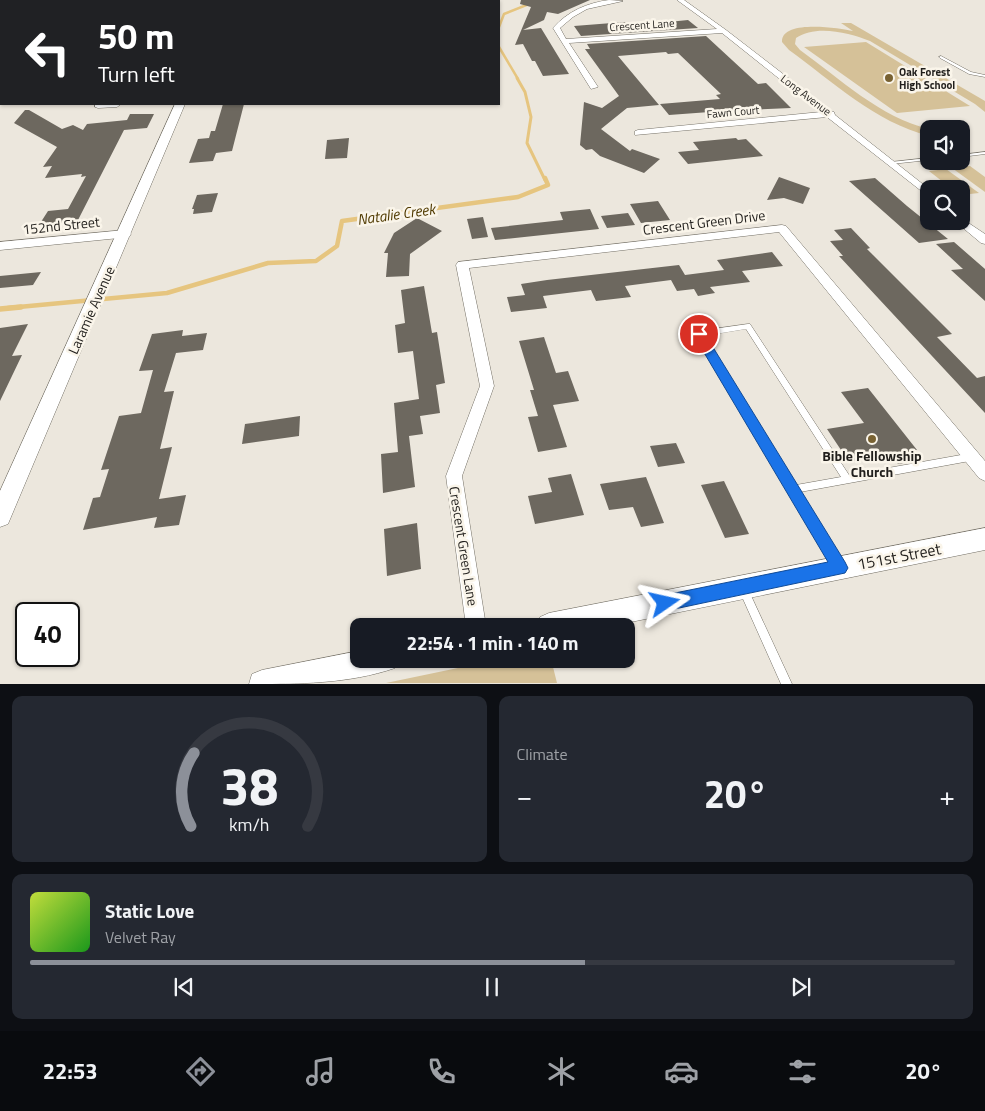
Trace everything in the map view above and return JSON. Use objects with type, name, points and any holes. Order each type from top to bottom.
[{"type":"street","name":"Long Avenue","points":[[680,0],[724,31],[831,114],[920,187]]},
{"type":"street","points":[[594,87],[562,41],[556,28],[566,18],[598,2],[620,1]]},
{"type":"street","name":"Crescent Lane","points":[[562,41],[724,31]]},
{"type":"street","name":"Laramie Avenue","points":[[0,516],[180,105]]},
{"type":"street","name":"Fawn Court","points":[[638,133],[831,114]]},
{"type":"street","name":"Crescent Green Drive","points":[[462,265],[782,228],[985,473]]},
{"type":"street","points":[[970,228],[985,240]]},
{"type":"street","name":"152nd Street","points":[[0,246],[124,234]]},
{"type":"street","name":"Crescent Green Lane","points":[[462,265],[487,386],[454,476],[475,618]]},
{"type":"street","name":"151st Street","points":[[590,618],[985,539]]},
{"type":"street","points":[[262,684],[350,666]]},
{"type":"lane","points":[[941,57],[985,82]]},
{"type":"lane","points":[[970,73],[985,76]]},
{"type":"lane","points":[[970,155],[985,153]]},
{"type":"lane","points":[[891,163],[920,160]]},
{"type":"lane","points":[[840,568],[699,334],[748,326],[847,479]]},
{"type":"lane","points":[[794,489],[972,457]]},
{"type":"lane","points":[[743,588],[786,684]]},
{"type":"shaded area","points":[[841,23],[851,23],[985,101],[985,112],[975,104],[870,41],[833,31],[813,31],[796,38],[795,44],[800,50],[861,96],[894,116],[920,126],[920,133],[909,130],[855,100],[789,50],[782,42],[784,35],[791,30],[800,28],[824,27],[853,31]]},
{"type":"shaded area","points":[[866,42],[970,106],[897,113],[804,47]]},
{"type":"shaded area","points":[[970,166],[985,177],[985,192],[970,180],[955,170],[970,170]]},
{"type":"shaded area","points":[[947,170],[961,180],[940,180],[929,171]]},
{"type":"shaded area","points":[[970,186],[979,193],[970,194]]},
{"type":"shaded area","points":[[458,668],[553,668],[557,683],[386,683]]},
{"type":"building","points":[[521,0],[590,0],[558,14],[547,12],[544,20],[523,30],[541,28],[569,74],[543,76],[523,44],[515,45],[531,7],[520,4]]},
{"type":"building","points":[[688,20],[698,28],[581,36],[574,26],[625,22],[629,26]]},
{"type":"building","points":[[706,36],[758,84],[766,83],[791,108],[724,111],[722,109],[723,111],[669,115],[660,104],[720,99],[716,95],[721,94],[678,53],[668,54],[666,52],[618,56],[659,105],[627,108],[601,129],[630,151],[632,149],[660,159],[644,173],[600,156],[592,149],[586,150],[580,145],[584,102],[602,108],[619,96],[585,49],[590,49],[587,44]]},
{"type":"building","points":[[223,105],[244,105],[232,151],[216,153],[213,161],[189,163],[198,139],[209,138],[211,131],[215,131]]},
{"type":"building","points":[[25,110],[29,110],[62,129],[73,125],[83,130],[87,124],[127,120],[130,114],[154,114],[147,128],[124,130],[78,220],[39,225],[48,211],[68,209],[86,176],[81,177],[82,174],[45,178],[52,166],[43,167],[57,147],[14,123]]},
{"type":"building","points":[[349,138],[347,158],[325,159],[327,140]]},
{"type":"building","points":[[736,138],[738,140],[746,139],[763,156],[688,164],[678,152],[699,150],[693,142]]},
{"type":"building","points":[[779,177],[810,188],[803,204],[784,198],[767,200]]},
{"type":"building","points":[[875,178],[920,216],[920,230],[937,230],[948,239],[919,243],[849,181]]},
{"type":"building","points":[[218,193],[212,212],[193,214],[194,209],[192,209],[197,195]]},
{"type":"building","points":[[658,201],[670,220],[641,223],[630,204]]},
{"type":"building","points":[[590,209],[599,229],[495,240],[491,228],[563,220],[560,212]]},
{"type":"building","points":[[628,213],[635,225],[607,228],[601,216]]},
{"type":"building","points":[[483,217],[488,237],[472,239],[467,219]]},
{"type":"building","points":[[417,218],[442,231],[410,254],[409,276],[386,277],[388,253],[384,253],[394,233]]},
{"type":"building","points":[[851,228],[870,248],[867,249],[952,334],[937,337],[977,378],[985,376],[985,413],[839,256],[843,256],[830,241],[843,240],[834,230]]},
{"type":"building","points":[[954,242],[985,269],[985,301],[951,270],[963,269],[936,244]]},
{"type":"building","points":[[772,252],[783,266],[742,271],[750,282],[710,287],[715,293],[698,296],[694,289],[677,291],[671,280],[625,286],[631,297],[596,301],[591,290],[543,296],[547,308],[511,312],[507,297],[525,295],[521,284],[679,265],[685,275],[724,270],[717,260]]},
{"type":"building","points":[[41,272],[33,285],[0,288],[0,276]]},
{"type":"building","points":[[424,286],[432,333],[437,332],[445,383],[436,385],[440,413],[420,416],[423,434],[409,436],[415,487],[383,493],[381,454],[398,452],[394,403],[419,399],[413,351],[398,353],[395,325],[405,323],[401,290]]},
{"type":"building","points":[[28,324],[12,356],[22,355],[0,401],[0,328]]},
{"type":"building","points":[[183,330],[182,336],[207,333],[203,350],[176,353],[164,392],[174,391],[160,449],[172,447],[159,499],[186,495],[179,525],[154,528],[157,517],[83,530],[93,498],[100,497],[109,469],[101,470],[119,416],[141,413],[153,370],[139,371],[152,334]]},
{"type":"building","points":[[544,337],[556,373],[568,371],[579,401],[553,405],[567,447],[538,452],[528,417],[538,416],[530,390],[534,390],[519,341]]},
{"type":"building","name":"Bible Fellowship Church","points":[[868,388],[917,450],[914,450],[921,460],[898,464],[890,454],[849,462],[827,429],[864,423],[841,392]]},
{"type":"building","points":[[300,416],[299,436],[242,444],[245,424]]},
{"type":"building","points":[[676,443],[685,463],[658,467],[650,446]]},
{"type":"building","points":[[571,474],[584,515],[535,524],[528,496],[552,492],[548,478]]},
{"type":"building","points":[[646,477],[664,523],[641,527],[633,507],[609,510],[600,484]]},
{"type":"building","points":[[724,481],[749,534],[725,538],[701,485]]},
{"type":"building","points":[[417,523],[421,569],[387,576],[384,529]]},
{"type":"waterway","name":"Natalie Creek","points":[[500,24],[504,14],[539,0]]},
{"type":"waterway","name":"Natalie Creek","points":[[500,49],[518,79]]},
{"type":"waterway","name":"Natalie Creek","points":[[517,78],[525,92],[531,117],[527,143],[545,180]]},
{"type":"waterway","name":"Natalie Creek","points":[[8,308],[167,293],[268,263],[316,261],[337,246],[342,221],[518,197],[548,185],[545,178]]},
{"type":"waterway","name":"Natalie Creek","points":[[0,309],[21,307]]},
{"type":"place","name":"Oak Forest High School","points":[[889,78]]},
{"type":"place","name":"Bible Fellowship Church","points":[[872,439]]},
{"type":"route","points":[[665,603],[840,568],[699,334]]}]
